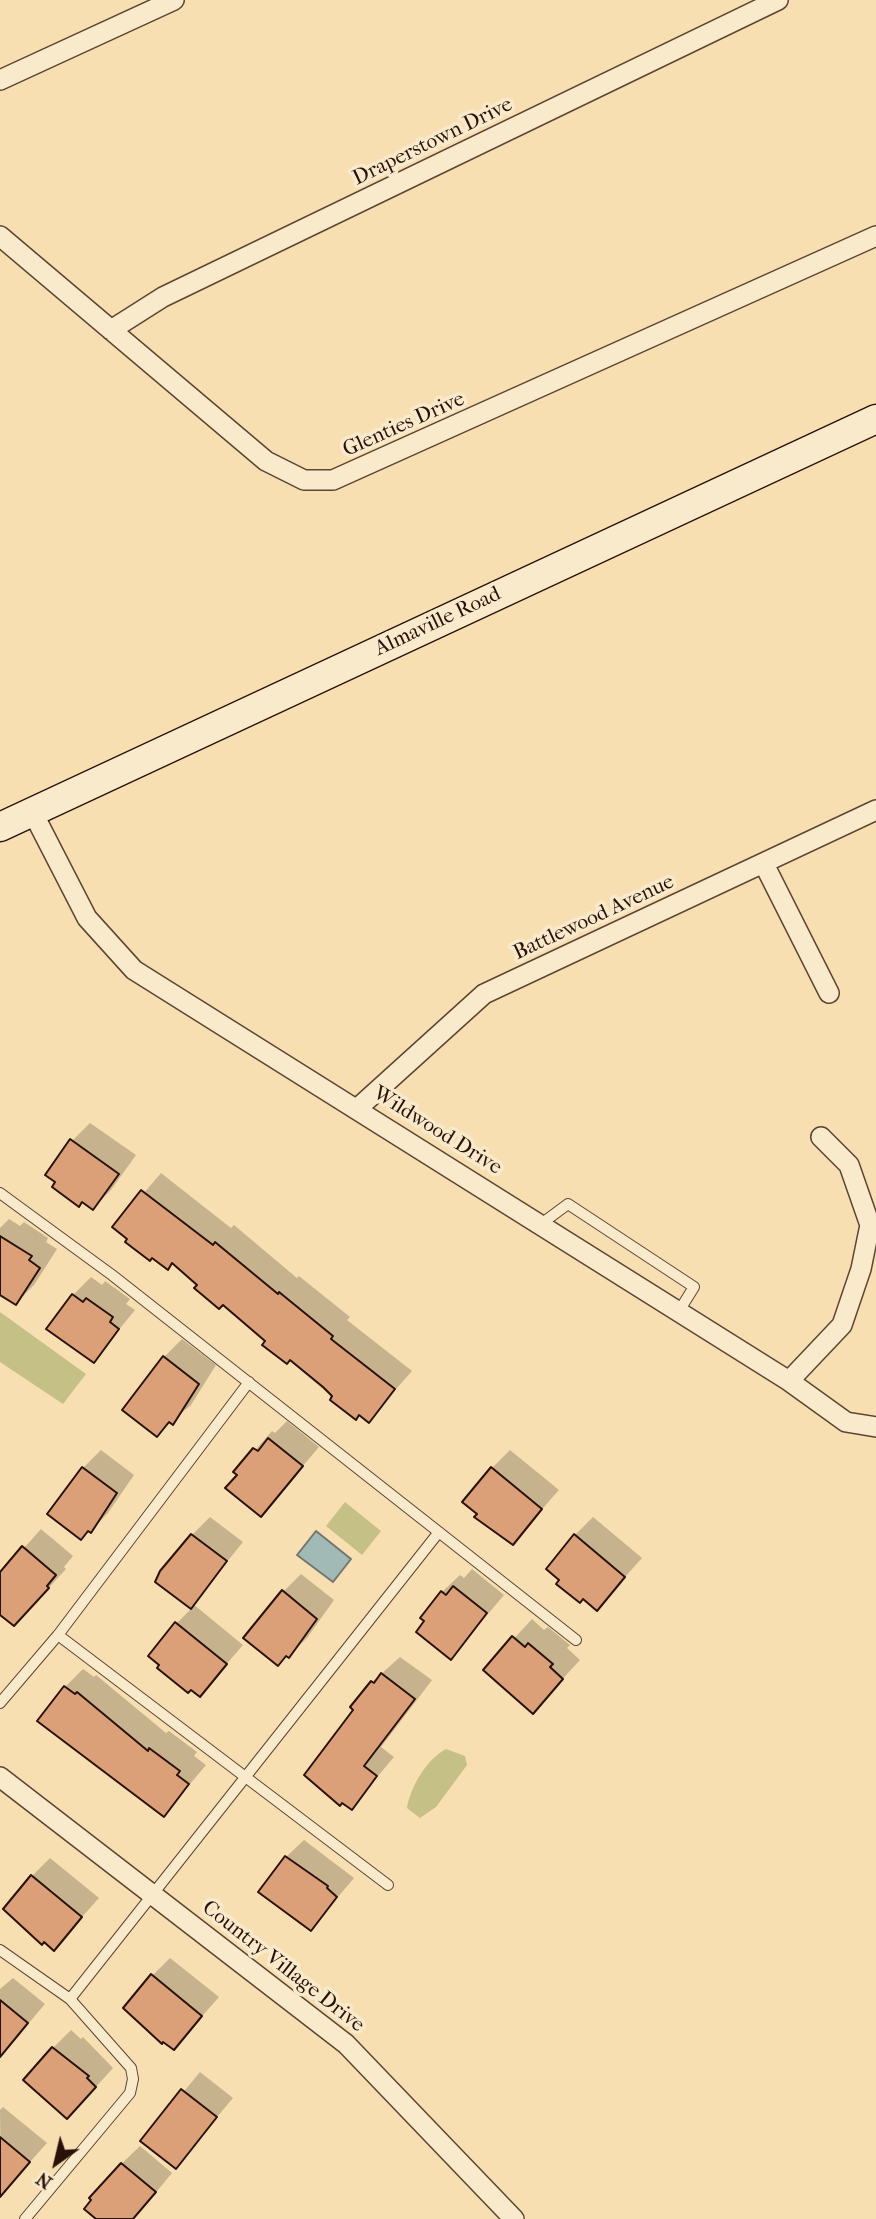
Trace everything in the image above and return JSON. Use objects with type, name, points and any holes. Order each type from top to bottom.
[{"type":"street","points":[[0,80],[174,0]]},
{"type":"street","name":"Draperstown Drive","points":[[111,330],[163,298],[778,0]]},
{"type":"street","name":"Glenties Drive","points":[[0,236],[265,461],[304,480],[333,481],[876,236]]},
{"type":"street","name":"Almaville Road","points":[[0,827],[876,419]]},
{"type":"street","name":"Battlewood Avenue","points":[[358,1108],[484,994],[876,810]]},
{"type":"street","name":"Wildwood Drive","points":[[32,811],[86,918],[134,970],[679,1311],[789,1381],[846,1422],[876,1427]]},
{"type":"street","points":[[764,864],[829,993]]},
{"type":"street","points":[[789,1381],[842,1325],[861,1269],[870,1225],[849,1165],[821,1137]]},
{"type":"street","name":"Country Village Drive","points":[[0,1777],[346,2044],[514,2219]]},
{"type":"lane","points":[[0,1193],[249,1382],[576,1640]]},
{"type":"lane","points":[[541,1224],[568,1204],[694,1287],[679,1311]]},
{"type":"lane","points":[[0,1703],[58,1635],[249,1382]]},
{"type":"lane","points":[[70,1999],[439,1532]]},
{"type":"lane","points":[[58,1635],[388,1885]]},
{"type":"lane","points":[[0,1950],[70,1999],[131,2068],[134,2079],[130,2093],[25,2219]]},
{"type":"shaded area","points":[[0,1312],[86,1374],[63,1404],[0,1362]]},
{"type":"shaded area","points":[[345,1502],[381,1531],[362,1555],[326,1526]]},
{"type":"shaded area","points":[[446,1749],[465,1756],[467,1765],[436,1807],[420,1818],[407,1808],[412,1791],[420,1774]]},
{"type":"water","points":[[316,1531],[351,1559],[333,1582],[297,1555]]},
{"type":"building","points":[[70,1139],[119,1174],[93,1210],[82,1202],[79,1207],[52,1187],[55,1182],[45,1175]]},
{"type":"building","points":[[141,1190],[213,1245],[215,1242],[278,1294],[279,1292],[333,1336],[331,1339],[395,1389],[369,1423],[359,1415],[356,1420],[330,1400],[332,1396],[323,1387],[290,1360],[287,1364],[262,1345],[265,1341],[223,1305],[219,1309],[194,1288],[197,1285],[172,1263],[168,1270],[152,1258],[150,1261],[125,1242],[127,1239],[112,1227]]},
{"type":"building","points":[[0,1236],[32,1256],[29,1260],[40,1268],[16,1305],[0,1295]]},
{"type":"building","points":[[72,1294],[83,1302],[86,1298],[113,1317],[110,1322],[119,1329],[94,1363],[46,1329]]},
{"type":"building","points":[[163,1356],[199,1384],[173,1425],[169,1422],[157,1437],[122,1410]]},
{"type":"building","points":[[268,1438],[303,1466],[261,1517],[225,1488],[237,1475],[233,1472],[253,1448],[258,1451]]},
{"type":"building","points":[[82,1467],[117,1493],[91,1533],[88,1531],[81,1540],[47,1514]]},
{"type":"building","points":[[491,1467],[542,1509],[513,1545],[474,1517],[477,1514],[462,1502]]},
{"type":"building","points":[[191,1534],[227,1561],[191,1609],[155,1582],[160,1571]]},
{"type":"building","points":[[574,1534],[625,1577],[597,1611],[583,1599],[580,1603],[556,1584],[559,1580],[546,1569]]},
{"type":"building","points":[[22,1546],[56,1575],[47,1586],[49,1588],[14,1626],[0,1615],[0,1572]]},
{"type":"building","points":[[453,1586],[487,1613],[451,1660],[416,1632],[424,1621],[420,1618],[441,1591],[446,1595]]},
{"type":"building","points":[[282,1590],[317,1619],[289,1658],[286,1656],[278,1666],[243,1638]]},
{"type":"building","points":[[175,1622],[227,1664],[200,1697],[191,1690],[188,1693],[157,1668],[159,1665],[148,1656]]},
{"type":"building","points":[[512,1636],[525,1647],[528,1643],[553,1664],[550,1667],[563,1679],[533,1714],[483,1670]]},
{"type":"building","points":[[381,1673],[415,1699],[364,1766],[377,1776],[352,1810],[342,1803],[340,1806],[304,1775],[353,1710],[350,1707]]},
{"type":"building","points":[[64,1686],[75,1694],[77,1692],[148,1751],[149,1748],[180,1771],[177,1775],[189,1784],[164,1817],[37,1721]]},
{"type":"building","points":[[285,1856],[328,1886],[337,1897],[311,1931],[258,1892]]},
{"type":"building","points":[[31,1875],[82,1917],[54,1951],[44,1942],[42,1945],[3,1909]]},
{"type":"building","points":[[151,1974],[202,2016],[174,2050],[163,2042],[162,2044],[123,2008]]},
{"type":"building","points":[[0,2000],[28,2023],[0,2057]]},
{"type":"building","points":[[52,2047],[89,2076],[87,2078],[96,2087],[67,2119],[23,2080]]},
{"type":"building","points":[[181,2089],[217,2117],[176,2169],[140,2141]]},
{"type":"building","points":[[0,2137],[30,2162],[0,2197]]},
{"type":"building","points":[[121,2163],[156,2192],[133,2219],[96,2219],[84,2209],[91,2200],[89,2198]]}]
